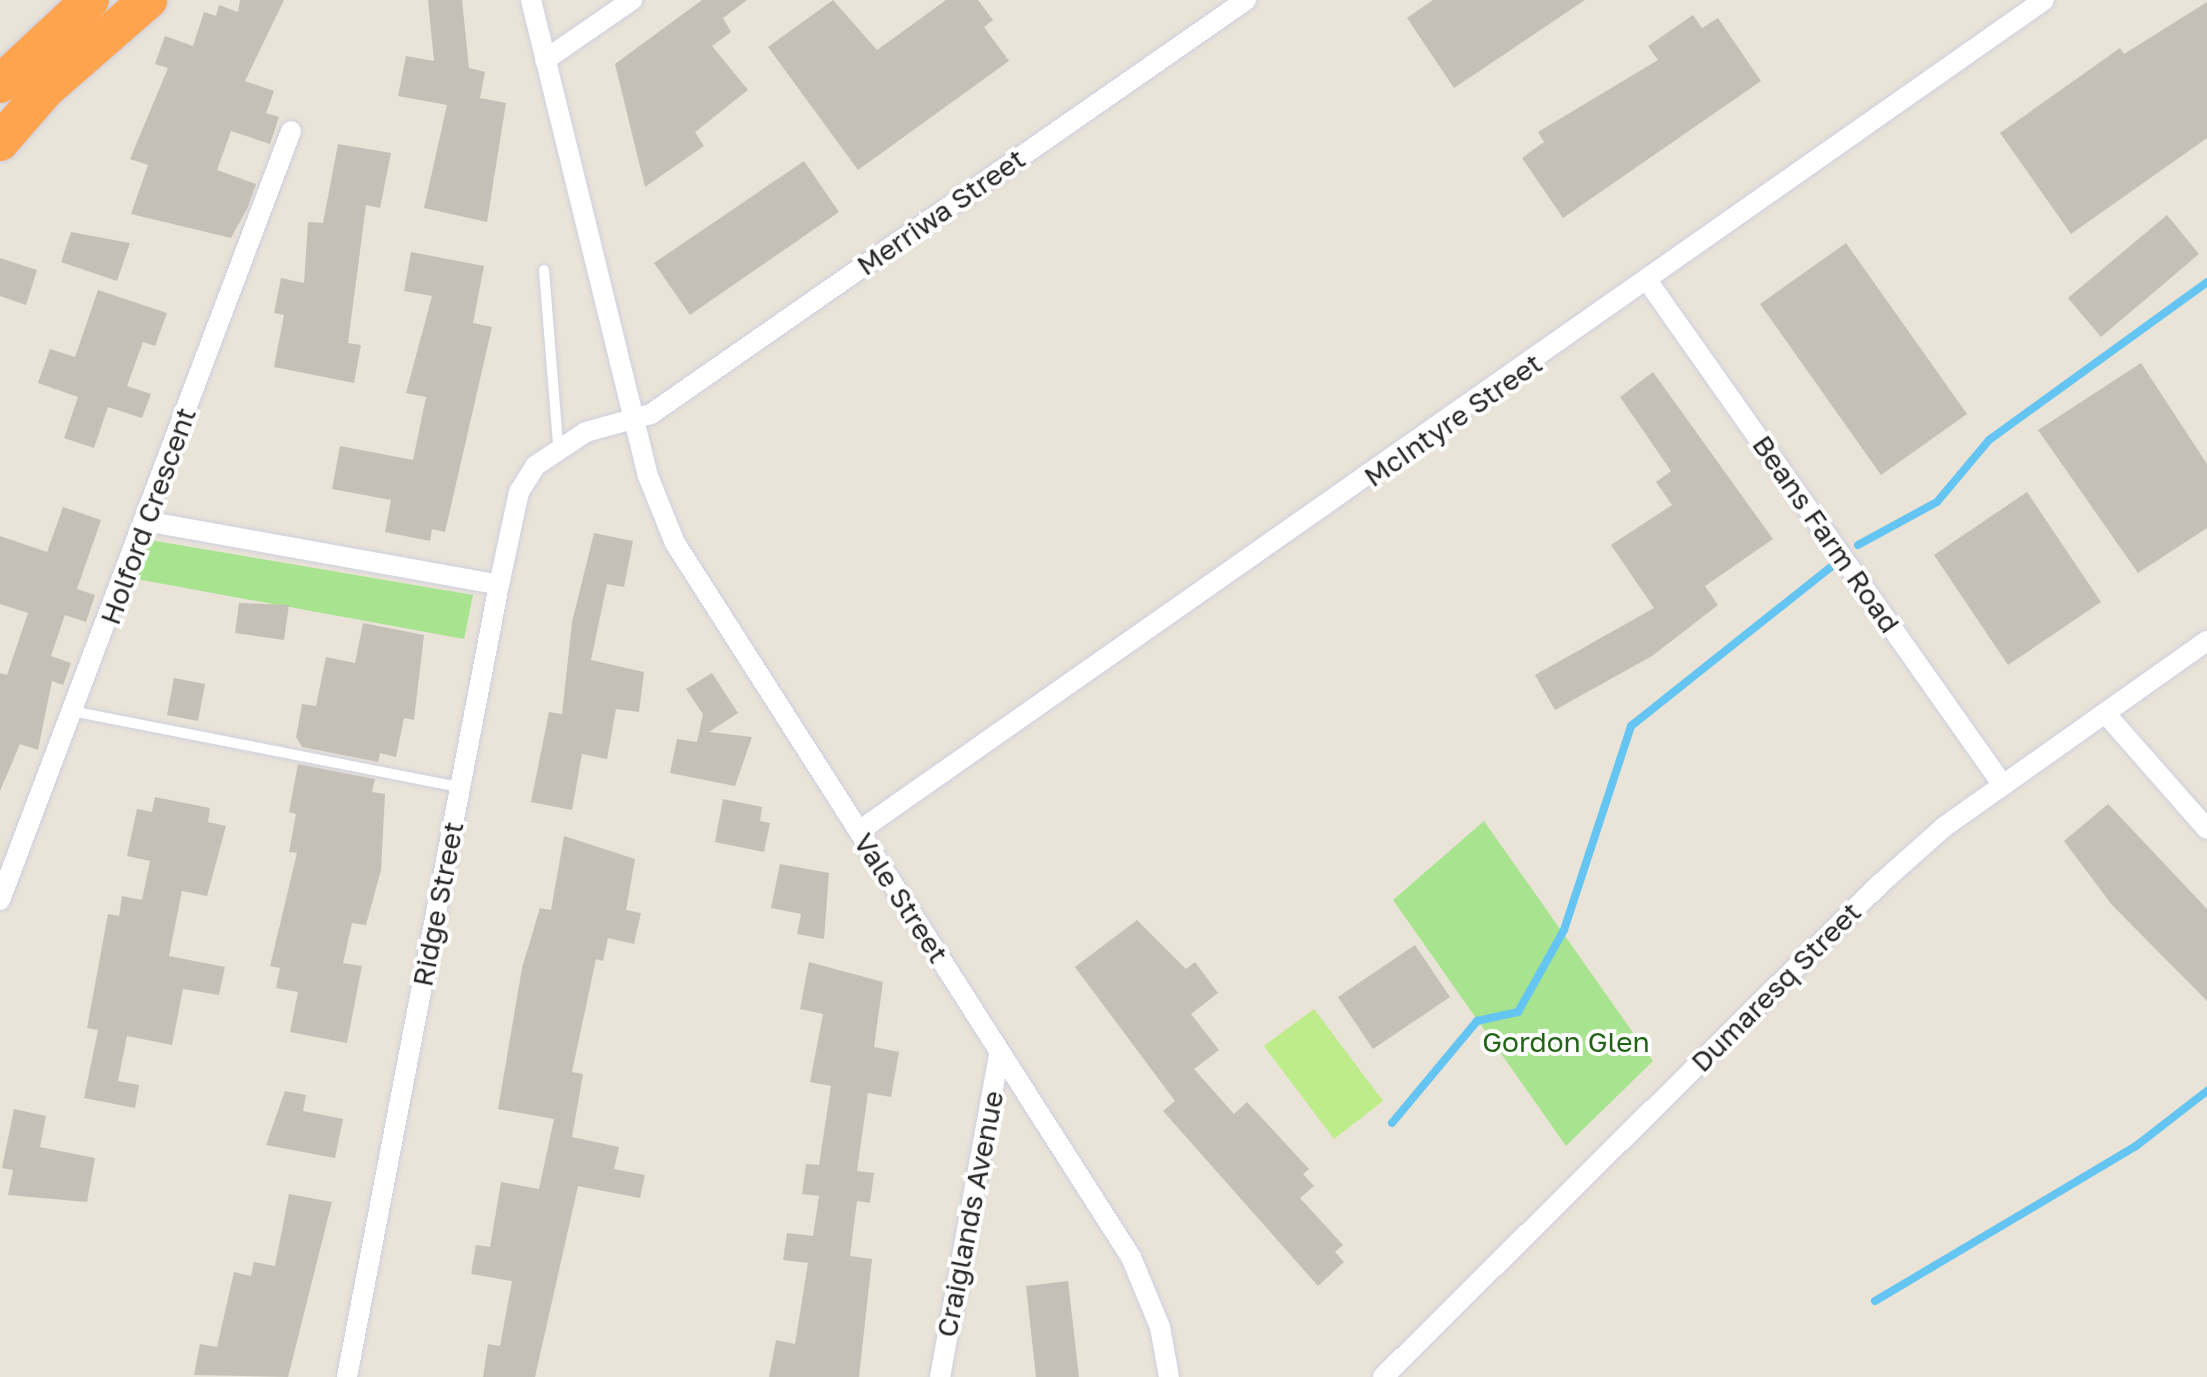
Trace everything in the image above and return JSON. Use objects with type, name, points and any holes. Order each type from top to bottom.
[{"type":"highway","points":[[4,75],[86,0]]},
{"type":"highway","points":[[0,142],[45,90],[148,0]]},
{"type":"highway","points":[[45,90],[174,0]]},
{"type":"street","points":[[531,0],[633,418],[558,445]]},
{"type":"street","points":[[545,60],[632,0]]},
{"type":"street","name":"Merriwa Street","points":[[633,418],[651,414],[1246,0]]},
{"type":"street","name":"McIntyre Street","points":[[858,831],[1649,283],[2045,1]]},
{"type":"street","name":"Holford Crescent","points":[[0,900],[77,712],[291,131]]},
{"type":"street","name":"Beans Farm Road","points":[[1649,283],[2002,784]]},
{"type":"street","name":"Vale Street","points":[[633,418],[675,543],[1132,1257],[1160,1327],[1169,1377]]},
{"type":"street","name":"Ridge Street","points":[[348,1377],[519,492],[558,445]]},
{"type":"street","points":[[145,522],[499,585]]},
{"type":"street","name":"Dumaresq Street","points":[[1382,1377],[1880,884],[2002,784],[2207,641]]},
{"type":"street","points":[[2105,713],[2207,829]]},
{"type":"street","name":"Craiglands Avenue","points":[[940,1377],[1000,1051]]},
{"type":"lane","points":[[544,270],[558,445]]},
{"type":"lane","points":[[77,712],[460,787]]},
{"type":"green space","points":[[144,539],[473,595],[464,639],[131,578]]},
{"type":"green space","name":"Gordon Glen","points":[[1484,821],[1653,1061],[1566,1146],[1393,900]]},
{"type":"green space","points":[[1314,1009],[1383,1101],[1334,1139],[1264,1046]]},
{"type":"building","points":[[240,0],[284,0],[245,81],[274,91],[266,113],[279,117],[270,144],[231,131],[217,170],[256,184],[248,207],[231,238],[131,214],[148,165],[130,159],[168,68],[155,64],[165,36],[193,46],[204,12],[216,16],[219,5],[238,12]]},
{"type":"building","points":[[428,0],[462,0],[469,68],[485,72],[480,98],[506,103],[487,222],[424,208],[447,105],[398,96],[406,56],[434,61]]},
{"type":"building","points":[[702,0],[747,0],[723,18],[731,32],[712,46],[748,90],[695,132],[704,146],[645,187],[615,64]]},
{"type":"building","points":[[833,0],[877,50],[946,0],[978,0],[993,20],[984,27],[1009,61],[858,170],[768,47]]},
{"type":"building","points":[[1433,0],[1585,0],[1454,88],[1407,18]]},
{"type":"building","points":[[2207,2],[2207,138],[2071,234],[2000,133],[2120,48],[2124,54]]},
{"type":"building","points":[[1693,15],[1702,28],[1718,18],[1761,81],[1563,218],[1522,158],[1544,142],[1538,132],[1658,60],[1648,46]]},
{"type":"building","points":[[338,144],[391,153],[380,208],[366,205],[348,343],[361,345],[354,383],[274,367],[284,315],[274,313],[281,278],[304,283],[308,222],[323,223]]},
{"type":"building","points":[[804,161],[839,212],[690,315],[654,263]]},
{"type":"building","points":[[2167,215],[2199,254],[2101,337],[2068,298]]},
{"type":"building","points":[[71,232],[130,243],[117,281],[61,262]]},
{"type":"building","points":[[1846,243],[1967,414],[1881,475],[1760,304]]},
{"type":"building","points":[[411,252],[484,266],[473,323],[492,327],[445,532],[432,529],[430,541],[385,532],[391,500],[332,489],[340,446],[413,460],[426,397],[406,393],[432,296],[404,291]]},
{"type":"building","points":[[0,258],[37,270],[26,305],[0,296]]},
{"type":"building","points":[[98,290],[167,313],[155,346],[143,342],[127,386],[151,394],[142,418],[108,407],[94,448],[64,438],[78,397],[38,383],[50,349],[75,357]]},
{"type":"building","points":[[2141,363],[2207,464],[2207,528],[2138,573],[2038,430]]},
{"type":"building","points":[[1653,372],[1773,539],[1705,586],[1718,605],[1652,656],[1555,710],[1535,675],[1654,608],[1611,545],[1672,505],[1656,482],[1671,471],[1620,397]]},
{"type":"building","points":[[2027,492],[2101,602],[2008,665],[1934,555]]},
{"type":"building","points":[[63,507],[101,520],[77,589],[95,595],[86,622],[65,615],[51,656],[71,663],[63,685],[52,681],[38,750],[20,744],[0,791],[0,673],[7,675],[28,613],[0,604],[0,536],[47,552]]},
{"type":"building","points":[[594,533],[633,541],[624,587],[607,584],[591,660],[644,672],[639,712],[616,709],[607,759],[582,754],[572,810],[531,802],[549,712],[562,714],[572,622]]},
{"type":"building","points":[[239,603],[289,605],[284,640],[235,633]]},
{"type":"building","points":[[363,623],[424,635],[414,720],[404,718],[396,757],[380,753],[378,762],[302,747],[296,737],[302,704],[316,706],[326,657],[355,663]]},
{"type":"building","points":[[712,673],[738,713],[709,732],[752,737],[735,786],[670,773],[677,739],[697,742],[703,714],[686,689]]},
{"type":"building","points":[[174,678],[205,684],[198,721],[167,715]]},
{"type":"building","points":[[298,764],[375,779],[372,792],[385,794],[381,870],[366,925],[352,923],[343,963],[362,966],[347,1043],[290,1032],[298,992],[276,988],[280,968],[270,966],[297,853],[289,852],[296,814],[289,812]]},
{"type":"building","points":[[155,797],[210,808],[208,822],[226,826],[207,896],[182,891],[169,956],[225,967],[219,995],[183,989],[172,1045],[127,1036],[118,1081],[139,1085],[135,1108],[84,1098],[98,1030],[87,1028],[108,914],[119,916],[122,896],[142,900],[150,861],[127,856],[137,809],[152,812]]},
{"type":"building","points":[[723,799],[762,807],[760,821],[770,823],[764,852],[715,842]]},
{"type":"building","points":[[2108,804],[2207,909],[2207,1001],[2112,905],[2064,841]]},
{"type":"building","points":[[564,836],[635,859],[626,910],[641,913],[634,944],[608,938],[603,961],[596,959],[572,1072],[583,1074],[572,1137],[619,1147],[614,1169],[645,1175],[640,1198],[578,1186],[535,1377],[483,1377],[488,1344],[500,1346],[512,1281],[471,1274],[476,1245],[490,1247],[501,1182],[539,1189],[554,1119],[498,1109],[522,968],[540,908],[551,910]]},
{"type":"building","points":[[780,864],[829,873],[824,939],[797,934],[801,914],[771,908]]},
{"type":"building","points":[[1137,920],[1186,969],[1195,962],[1218,993],[1191,1014],[1219,1050],[1194,1069],[1234,1114],[1247,1102],[1309,1169],[1303,1174],[1314,1186],[1300,1198],[1343,1245],[1335,1252],[1344,1262],[1318,1286],[1163,1111],[1175,1101],[1075,967]]},
{"type":"building","points":[[1415,945],[1450,997],[1373,1049],[1338,997]]},
{"type":"building","points":[[809,962],[883,982],[874,1047],[899,1052],[891,1097],[868,1093],[857,1171],[874,1173],[870,1203],[857,1201],[850,1256],[872,1259],[859,1377],[769,1377],[776,1340],[795,1344],[808,1263],[783,1260],[787,1233],[813,1236],[819,1196],[802,1194],[806,1164],[819,1165],[831,1086],[810,1082],[823,1014],[800,1009]]},
{"type":"building","points":[[285,1091],[306,1095],[303,1111],[343,1119],[335,1158],[266,1145]]},
{"type":"building","points":[[14,1109],[46,1116],[40,1147],[95,1158],[87,1202],[8,1195],[13,1170],[2,1168]]},
{"type":"building","points":[[289,1194],[332,1202],[288,1377],[194,1375],[200,1344],[217,1347],[234,1272],[251,1276],[254,1262],[275,1266]]},
{"type":"building","points":[[1068,1281],[1079,1377],[1036,1377],[1026,1286]]},
{"type":"waterway","points":[[1858,545],[1937,502],[1989,440],[2207,282]]},
{"type":"waterway","points":[[1392,1123],[1477,1021],[1518,1012],[1564,930],[1631,726],[1831,567]]},
{"type":"waterway","points":[[1875,1301],[2136,1146],[2207,1091]]}]
